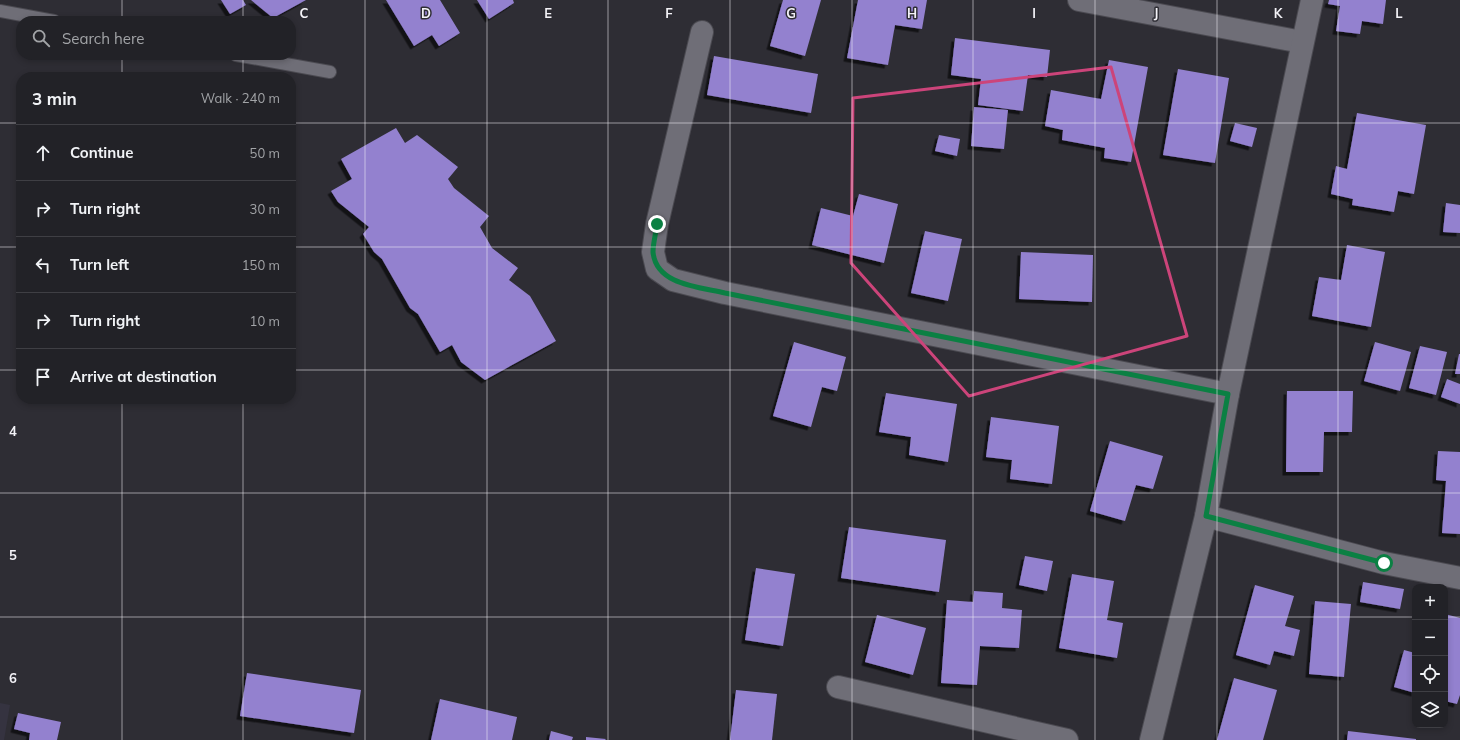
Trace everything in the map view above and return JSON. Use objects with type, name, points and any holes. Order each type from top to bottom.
[{"type":"street","points":[[1079,0],[1302,42]]},
{"type":"street","points":[[1151,740],[1206,516],[1228,394],[1312,0]]},
{"type":"street","points":[[702,32],[657,224],[653,252],[658,269],[673,280],[725,293],[1228,394]]},
{"type":"street","points":[[1206,516],[1384,563],[1460,578]]},
{"type":"street","points":[[838,687],[1067,740]]},
{"type":"lane","points":[[0,11],[27,16]]},
{"type":"lane","points":[[264,60],[330,72]]},
{"type":"highlighted area","points":[[1111,67],[1187,336],[969,396],[851,263],[853,98]]},
{"type":"shaded area","points":[[0,703],[10,705],[4,740],[0,740]]},
{"type":"building","points":[[221,0],[243,0],[246,5],[230,14]]},
{"type":"building","points":[[251,0],[306,0],[277,16],[271,16]]},
{"type":"building","points":[[386,0],[440,0],[460,33],[439,46],[432,35],[414,46]]},
{"type":"building","points":[[477,0],[513,0],[514,3],[489,19]]},
{"type":"building","points":[[783,0],[821,0],[805,56],[770,46]]},
{"type":"building","points":[[858,0],[927,0],[922,29],[895,25],[888,65],[847,58]]},
{"type":"building","points":[[1329,0],[1386,0],[1383,24],[1362,21],[1360,34],[1336,31],[1340,6],[1328,4]]},
{"type":"building","points":[[955,38],[1050,50],[1047,77],[1028,75],[1023,111],[978,105],[981,79],[951,75]]},
{"type":"building","points":[[714,56],[818,74],[811,113],[707,95]]},
{"type":"building","points":[[1109,60],[1148,67],[1131,162],[1104,158],[1105,148],[1062,140],[1063,130],[1045,126],[1051,90],[1101,99]]},
{"type":"building","points":[[1178,69],[1229,78],[1215,163],[1163,155]]},
{"type":"building","points":[[974,107],[1008,110],[1004,149],[971,146]]},
{"type":"building","points":[[1357,113],[1426,125],[1414,194],[1398,191],[1394,212],[1352,205],[1353,199],[1331,194],[1336,166],[1347,169]]},
{"type":"building","points":[[1235,123],[1257,128],[1252,147],[1230,141]]},
{"type":"building","points":[[396,128],[405,143],[417,135],[458,167],[448,179],[454,188],[489,216],[480,227],[492,248],[518,268],[509,280],[530,296],[556,341],[485,380],[461,362],[452,345],[440,352],[418,314],[410,308],[382,259],[374,252],[363,234],[369,227],[338,202],[331,191],[352,179],[341,159]]},
{"type":"building","points":[[939,135],[960,139],[957,156],[935,151]]},
{"type":"building","points":[[859,194],[898,204],[884,263],[812,245],[821,208],[853,216]]},
{"type":"building","points":[[1446,203],[1460,205],[1460,233],[1443,232]]},
{"type":"building","points":[[925,231],[962,239],[948,301],[911,293]]},
{"type":"building","points":[[1347,245],[1385,252],[1371,327],[1312,316],[1319,277],[1341,280]]},
{"type":"building","points":[[1021,252],[1093,255],[1092,302],[1019,299]]},
{"type":"building","points":[[794,342],[846,357],[837,391],[822,387],[811,427],[773,416]]},
{"type":"building","points":[[1375,342],[1411,352],[1400,391],[1364,381]]},
{"type":"building","points":[[1420,346],[1447,352],[1436,395],[1409,388]]},
{"type":"building","points":[[1459,354],[1460,374],[1455,374]]},
{"type":"building","points":[[1447,379],[1460,384],[1460,404],[1441,397]]},
{"type":"building","points":[[1287,391],[1353,391],[1352,432],[1324,432],[1323,472],[1286,472]]},
{"type":"building","points":[[886,393],[957,404],[948,462],[909,455],[911,437],[879,432]]},
{"type":"building","points":[[991,417],[1059,426],[1052,484],[1010,479],[1012,460],[986,457]]},
{"type":"building","points":[[1110,441],[1163,456],[1153,489],[1136,485],[1125,521],[1090,511]]},
{"type":"building","points":[[1438,451],[1460,452],[1460,534],[1442,533],[1446,481],[1436,480]]},
{"type":"building","points":[[849,527],[946,540],[939,592],[841,578]]},
{"type":"building","points":[[1025,556],[1053,561],[1047,591],[1019,585]]},
{"type":"building","points":[[756,568],[795,574],[783,646],[745,640]]},
{"type":"building","points":[[1072,574],[1114,581],[1107,620],[1123,623],[1117,658],[1059,648]]},
{"type":"building","points":[[1363,582],[1404,589],[1400,609],[1360,602]]},
{"type":"building","points":[[1255,585],[1294,596],[1285,626],[1300,630],[1294,656],[1274,651],[1270,665],[1236,655]]},
{"type":"building","points":[[974,591],[1003,593],[1002,608],[1022,610],[1019,648],[980,646],[977,685],[941,683],[947,600],[973,602]]},
{"type":"building","points":[[1315,601],[1351,604],[1344,677],[1309,674]]},
{"type":"building","points":[[877,615],[926,628],[913,675],[865,662]]},
{"type":"building","points":[[1448,615],[1460,618],[1460,695],[1457,704],[1448,702]]},
{"type":"building","points":[[1404,650],[1412,652],[1412,692],[1394,687]]},
{"type":"building","points":[[247,673],[361,690],[354,733],[240,716]]},
{"type":"building","points":[[1234,678],[1277,690],[1263,740],[1217,740]]},
{"type":"building","points":[[736,690],[777,694],[772,740],[730,740]]},
{"type":"building","points":[[440,699],[517,717],[512,740],[431,740]]},
{"type":"building","points":[[18,713],[61,722],[57,740],[29,740],[30,733],[14,729]]},
{"type":"building","points":[[551,731],[573,737],[572,740],[549,740]]},
{"type":"building","points":[[1348,731],[1416,739],[1416,740],[1347,740]]},
{"type":"building","points":[[586,737],[606,739],[586,740]]},
{"type":"route","points":[[657,224],[653,252],[658,269],[673,280],[725,293],[1228,394],[1206,516],[1384,563]]}]
